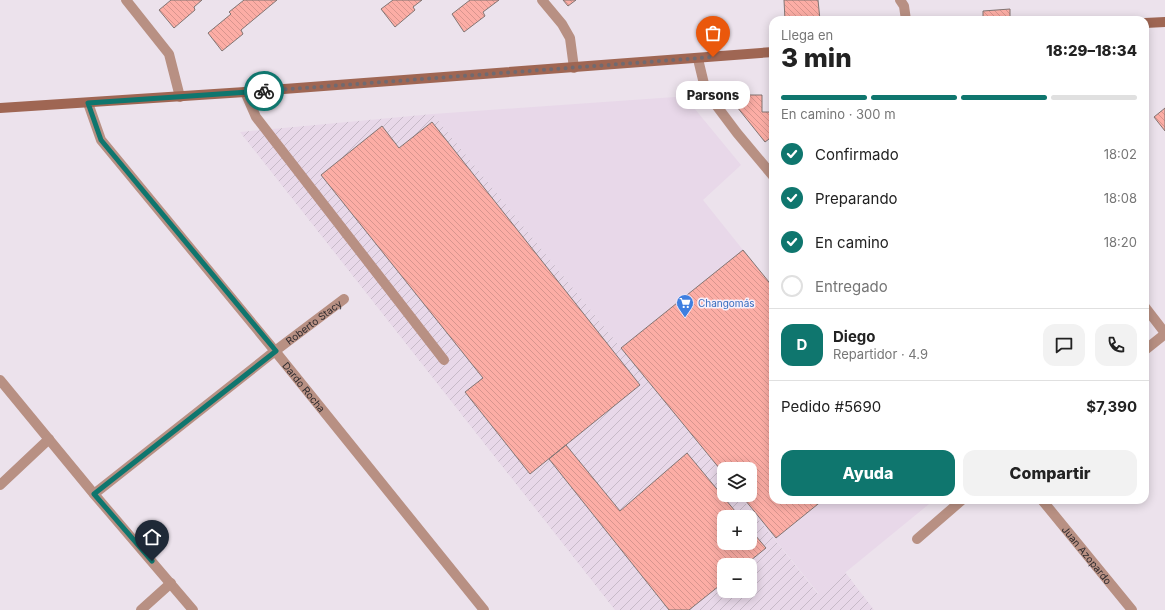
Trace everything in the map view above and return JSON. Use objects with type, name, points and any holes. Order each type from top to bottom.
[{"type":"main road","points":[[1149,23],[1165,22]]},
{"type":"main road","points":[[0,108],[180,97],[769,52]]},
{"type":"street","points":[[126,0],[169,54],[180,97]]},
{"type":"street","points":[[542,0],[562,24],[570,38],[574,68]]},
{"type":"street","points":[[905,2],[906,16]]},
{"type":"street","points":[[698,58],[705,88],[710,97],[737,133],[769,171]]},
{"type":"street","points":[[245,92],[256,117],[444,360]]},
{"type":"street","name":"Dardo Rocha","points":[[88,103],[101,140],[276,351],[484,610]]},
{"type":"street","name":"Roberto Stacy","points":[[94,494],[344,299]]},
{"type":"street","points":[[1149,312],[1165,334],[1149,347]]},
{"type":"street","points":[[0,380],[94,494],[193,610]]},
{"type":"street","points":[[0,485],[49,440]]},
{"type":"street","points":[[916,539],[957,504]]},
{"type":"street","name":"Juan Azopardo","points":[[1045,504],[1132,610]]},
{"type":"street","points":[[141,610],[171,583]]},
{"type":"shaded area","name":"Changomás","points":[[675,97],[690,103],[741,165],[703,200],[743,250],[769,467],[769,504],[929,504],[819,594],[757,517],[757,510],[751,510],[745,502],[757,502],[757,462],[717,462],[717,467],[433,114]]},
{"type":"shaded area","points":[[433,114],[717,467],[717,502],[745,502],[751,510],[717,510],[717,550],[757,550],[757,518],[818,594],[845,572],[874,610],[615,610],[240,132]]},
{"type":"building","points":[[171,0],[202,0],[194,7],[195,10],[174,28],[159,10]]},
{"type":"building","points":[[244,0],[277,0],[241,30],[243,34],[222,51],[208,33],[231,14],[229,12]]},
{"type":"building","points":[[393,0],[422,0],[413,7],[415,10],[395,27],[381,9]]},
{"type":"building","points":[[470,0],[499,0],[483,12],[485,16],[464,32],[452,14]]},
{"type":"building","points":[[563,0],[576,0],[568,6]]},
{"type":"building","points":[[784,0],[818,0],[820,16],[785,16]]},
{"type":"building","points":[[1010,9],[1010,16],[983,16],[983,11]]},
{"type":"building","points":[[737,95],[762,95],[762,112],[769,112],[769,139],[765,142],[737,107]]},
{"type":"building","points":[[1165,108],[1165,131],[1154,117]]},
{"type":"building","points":[[432,122],[640,385],[530,474],[465,392],[483,378],[321,175],[382,126],[399,148]]},
{"type":"building","points":[[743,250],[769,282],[769,504],[818,504],[776,538],[757,515],[757,510],[753,510],[747,502],[757,502],[757,462],[717,462],[717,465],[621,348]]},
{"type":"building","points":[[566,445],[620,511],[687,453],[717,489],[717,502],[728,502],[734,510],[717,510],[717,550],[757,550],[757,537],[766,548],[754,558],[717,558],[717,588],[689,610],[669,610],[549,459]]},
{"type":"way so far","points":[[264,91],[713,57]]},
{"type":"place","name":"Parsons","points":[[713,57]]},
{"type":"place","name":"Changomás","points":[[685,318]]},
{"type":"route","points":[[152,561],[94,494],[276,351],[101,140],[88,103],[264,91]]}]
